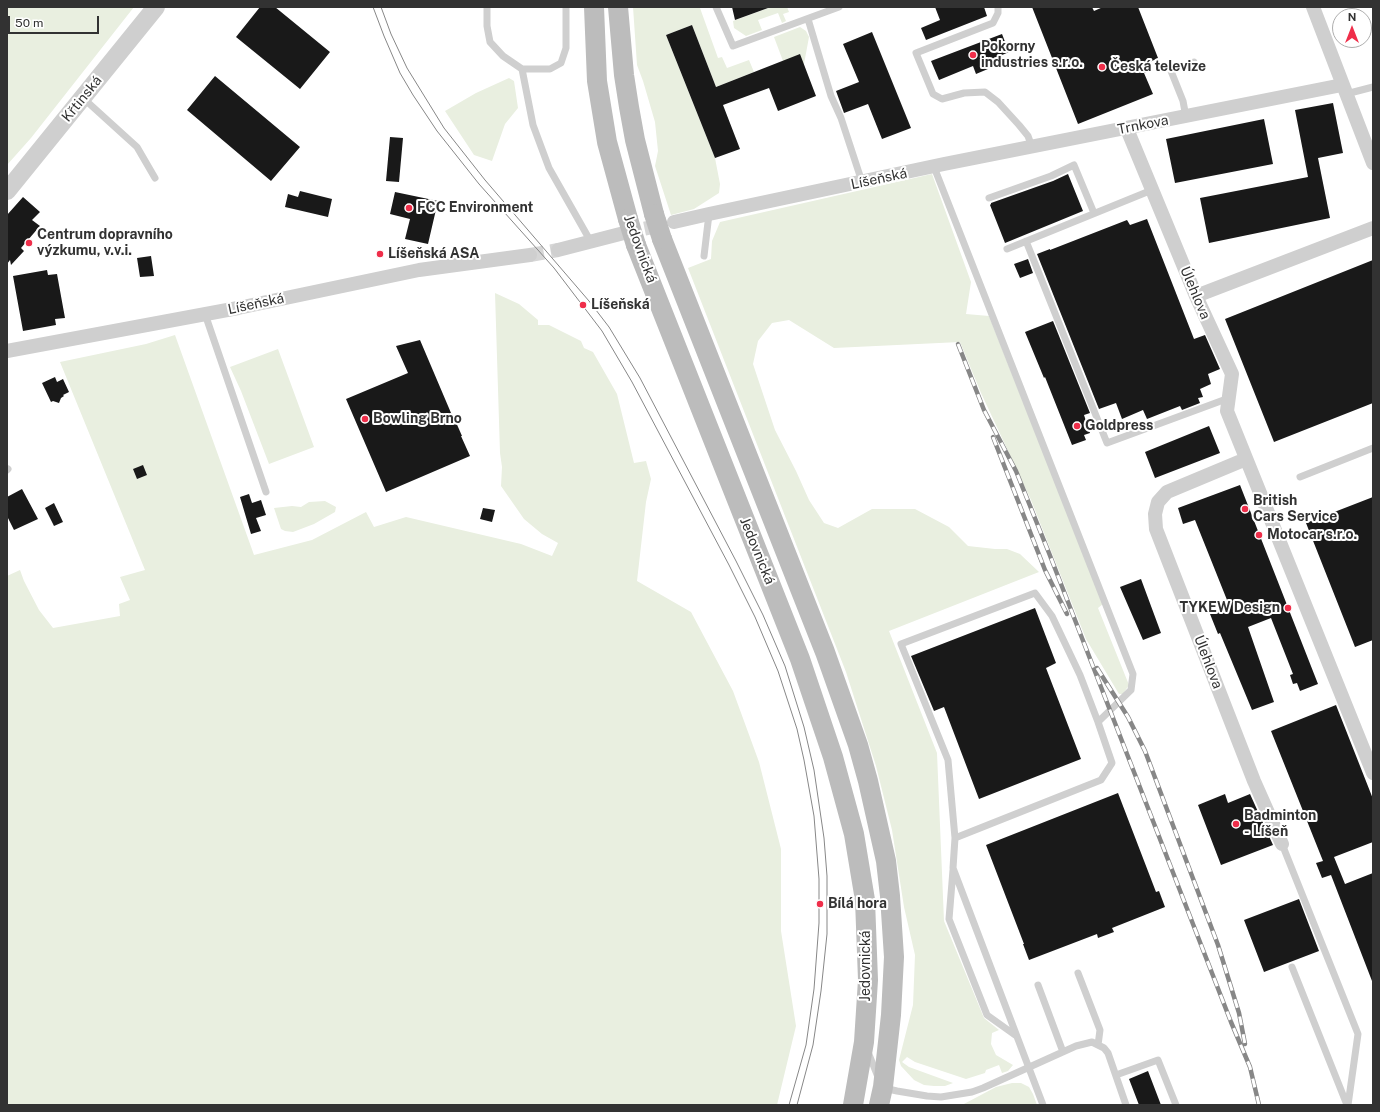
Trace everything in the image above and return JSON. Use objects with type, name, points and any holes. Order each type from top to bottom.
[{"type":"main road","name":"Jedovnická","points":[[594,7],[597,81],[607,142],[629,232],[800,659],[833,757],[854,834],[865,900],[868,980],[864,1042],[853,1105]]},
{"type":"main road","name":"Jedovnická","points":[[618,7],[624,74],[635,140],[662,239],[828,659],[858,745],[868,781],[886,861],[894,957],[891,1015],[881,1096]]},
{"type":"street","name":"Křtinská","points":[[7,191],[156,7]]},
{"type":"street","points":[[1313,7],[1373,163]]},
{"type":"street","name":"Trnkova","points":[[939,166],[1186,117],[1344,89]]},
{"type":"street","name":"Úlehlova","points":[[1127,129],[1196,296],[1232,374],[1227,411],[1373,773]]},
{"type":"street","name":"Líšeňská","points":[[674,222],[939,166]]},
{"type":"street","points":[[1196,296],[1373,228]]},
{"type":"street","points":[[558,250],[629,232]]},
{"type":"street","name":"Líšeňská","points":[[7,351],[205,314],[419,270],[530,256]]},
{"type":"street","name":"Úlehlova","points":[[1246,459],[1167,492],[1158,502],[1155,514],[1156,529],[1254,781],[1282,844]]},
{"type":"lane","points":[[487,7],[487,26],[490,42],[502,56],[522,69],[550,69],[561,62],[566,48],[566,7]]},
{"type":"lane","points":[[716,7],[733,46],[808,19],[822,10],[839,7]]},
{"type":"lane","points":[[998,7],[998,13],[993,23],[916,53],[933,94],[942,99],[964,93],[985,92],[998,102],[1019,125],[1028,136],[1032,147]]},
{"type":"lane","points":[[808,19],[831,96],[841,118],[862,182]]},
{"type":"lane","points":[[1186,117],[1183,101],[1171,71],[1194,62]]},
{"type":"lane","points":[[522,69],[533,125],[549,168],[591,242]]},
{"type":"lane","points":[[1344,89],[1373,87]]},
{"type":"lane","points":[[83,98],[137,146],[155,178]]},
{"type":"lane","points":[[989,198],[1051,176],[1074,165],[1094,213]]},
{"type":"lane","points":[[939,166],[1133,674],[1131,690],[1098,722]]},
{"type":"lane","points":[[1007,249],[1152,190]]},
{"type":"lane","points":[[704,256],[709,214]]},
{"type":"lane","points":[[1026,241],[1107,443],[1229,398]]},
{"type":"lane","points":[[205,314],[266,492]]},
{"type":"lane","points":[[1300,477],[1373,448]]},
{"type":"lane","points":[[955,838],[1100,780],[1112,763],[1080,675],[1052,616],[1035,593],[901,644],[948,760],[955,838],[954,868],[949,919],[987,1015],[1015,1035]]},
{"type":"lane","points":[[1282,844],[1358,1034],[1347,1105]]},
{"type":"lane","points":[[954,868],[1042,1105]]},
{"type":"lane","points":[[1292,967],[1347,1105]]},
{"type":"lane","points":[[1078,973],[1100,1030],[1098,1045]]},
{"type":"lane","points":[[1038,985],[1063,1052]]},
{"type":"lane","points":[[864,1042],[881,1096],[897,1092],[927,1096],[956,1095],[972,1092],[1076,1046],[1092,1042],[1104,1048],[1108,1052],[1126,1105]]},
{"type":"lane","points":[[1116,1075],[1158,1060],[1176,1105]]},
{"type":"green space","points":[[7,7],[134,7],[31,138],[7,165]]},
{"type":"green space","points":[[633,7],[700,8],[718,58],[722,57],[727,68],[749,60],[754,72],[716,87],[692,25],[666,35],[715,158],[720,184],[719,193],[694,209],[671,215],[655,166],[658,151],[655,122],[637,65]]},
{"type":"green space","points":[[771,7],[787,7],[789,12],[783,14],[786,21],[782,23],[778,13],[758,20],[762,30],[746,36],[734,28],[733,21]]},
{"type":"green space","points":[[800,27],[806,31],[809,37],[804,64],[783,61],[774,37]]},
{"type":"green space","points":[[509,78],[514,81],[518,108],[505,124],[492,161],[474,155],[445,111],[476,93]]},
{"type":"green space","points":[[932,174],[971,282],[966,314],[989,316],[1103,604],[1098,608],[1129,685],[1123,694],[1119,694],[1086,639],[1031,500],[981,393],[960,342],[834,348],[789,320],[772,323],[758,341],[753,364],[775,430],[809,500],[824,523],[838,528],[872,509],[915,509],[949,527],[968,546],[1007,549],[1020,554],[1039,572],[889,631],[937,753],[944,921],[984,1018],[999,1030],[992,1033],[991,1044],[996,1055],[1013,1065],[1008,1071],[1002,1073],[999,1065],[986,1070],[985,1073],[966,1079],[915,1062],[907,1057],[902,1062],[909,1067],[953,1083],[945,1086],[924,1085],[914,1080],[901,1066],[899,1060],[913,1005],[915,955],[904,907],[892,830],[876,766],[846,672],[688,268],[711,259],[712,241],[720,222]]},
{"type":"green space","points":[[495,293],[519,304],[538,320],[538,325],[549,325],[581,341],[584,348],[593,352],[617,394],[634,463],[646,461],[651,479],[646,502],[637,581],[691,612],[733,691],[759,762],[781,849],[781,931],[796,1026],[777,1105],[7,1105],[7,576],[20,570],[39,610],[53,628],[120,616],[119,604],[130,600],[120,577],[145,570],[60,362],[146,344],[175,335],[254,555],[312,540],[366,512],[374,527],[406,517],[521,544],[552,556],[558,543],[542,534],[524,519],[501,486],[502,467],[500,453]]},
{"type":"green space","points":[[278,349],[314,447],[269,464],[241,391],[230,367]]},
{"type":"green space","points":[[325,501],[336,507],[335,512],[314,524],[293,532],[281,529],[274,508],[292,506],[301,507],[309,502]]},
{"type":"green space","points":[[1012,1083],[1021,1083],[1029,1087],[1037,1105],[962,1105],[996,1087]]},
{"type":"building","points":[[260,7],[275,7],[330,52],[300,89],[236,37]]},
{"type":"building","points":[[732,7],[767,7],[768,8],[735,20]]},
{"type":"building","points":[[935,7],[984,7],[987,16],[926,40],[921,28],[940,20]]},
{"type":"building","name":"Česká televize","points":[[1032,7],[1092,7],[1094,11],[1103,7],[1138,7],[1158,58],[1148,63],[1151,71],[1144,73],[1153,94],[1078,124]]},
{"type":"building","points":[[692,25],[716,87],[800,54],[816,96],[778,111],[769,88],[723,105],[740,149],[715,158],[666,35]]},
{"type":"building","points":[[872,32],[911,128],[882,139],[868,104],[844,113],[836,91],[859,82],[843,44]]},
{"type":"building","name":"Pokorny industries s.r.o.","points":[[1002,34],[1009,52],[993,59],[995,66],[976,74],[973,66],[939,80],[931,61]]},
{"type":"building","points":[[215,76],[300,147],[271,181],[187,110]]},
{"type":"building","points":[[1333,103],[1343,153],[1318,158],[1330,218],[1209,243],[1200,198],[1308,177],[1295,110]]},
{"type":"building","points":[[1264,119],[1273,164],[1175,183],[1166,139]]},
{"type":"building","points":[[390,137],[403,138],[399,182],[386,181]]},
{"type":"building","points":[[1068,174],[1083,211],[1005,243],[990,205],[991,203],[1053,181]]},
{"type":"building","points":[[300,191],[332,199],[328,217],[285,207],[288,194],[298,197]]},
{"type":"building","points":[[395,192],[438,201],[428,244],[405,239],[410,219],[390,214]]},
{"type":"building","points":[[23,197],[40,212],[32,220],[40,226],[21,248],[24,251],[11,265],[10,260],[7,264],[7,215]]},
{"type":"building","points":[[1147,219],[1194,339],[1205,335],[1220,369],[1208,374],[1211,384],[1200,389],[1203,397],[1198,398],[1200,403],[1182,410],[1180,406],[1147,419],[1143,410],[1122,419],[1116,403],[1099,409],[1037,254],[1127,220],[1130,225]]},
{"type":"building","points":[[151,256],[154,276],[140,277],[137,258]]},
{"type":"building","points":[[1028,259],[1033,273],[1020,278],[1014,264]]},
{"type":"building","points":[[1373,260],[1373,403],[1274,442],[1225,319]]},
{"type":"building","points":[[47,270],[48,275],[57,274],[65,318],[55,319],[56,325],[23,331],[13,276]]},
{"type":"building","points":[[1053,321],[1090,413],[1084,415],[1090,433],[1084,435],[1086,440],[1072,445],[1025,332]]},
{"type":"building","points":[[420,340],[470,456],[386,492],[346,399],[408,373],[396,346]]},
{"type":"building","points":[[55,377],[57,382],[63,379],[69,392],[63,395],[64,396],[61,398],[59,403],[53,401],[51,402],[42,383]]},
{"type":"building","points":[[1209,426],[1220,453],[1155,478],[1145,452]]},
{"type":"building","points":[[143,465],[147,475],[137,479],[133,469]]},
{"type":"building","points":[[1240,485],[1318,684],[1300,691],[1297,683],[1293,684],[1290,675],[1293,674],[1271,618],[1248,627],[1274,702],[1252,710],[1220,633],[1218,634],[1210,614],[1229,605],[1195,520],[1183,524],[1178,508]]},
{"type":"building","points":[[22,489],[38,519],[14,530],[7,516],[7,497]]},
{"type":"building","points":[[249,494],[252,503],[261,500],[266,515],[256,518],[261,531],[251,534],[240,497]]},
{"type":"building","points":[[1373,497],[1373,640],[1355,647],[1306,523]]},
{"type":"building","points":[[54,503],[63,522],[54,526],[45,508]]},
{"type":"building","points":[[483,508],[495,510],[492,522],[480,519]]},
{"type":"building","points":[[1141,579],[1161,633],[1143,640],[1120,587]]},
{"type":"building","points":[[1035,608],[1056,663],[1046,668],[1081,759],[979,799],[944,707],[934,711],[911,656]]},
{"type":"building","points":[[1336,705],[1373,799],[1373,842],[1334,857],[1345,884],[1373,873],[1372,981],[1331,875],[1322,878],[1316,863],[1323,861],[1271,731]]},
{"type":"building","points":[[1118,793],[1156,892],[1159,891],[1165,907],[1112,928],[1114,932],[1098,938],[1097,934],[1029,960],[986,845]]},
{"type":"building","name":"Badminton - Líšeň","points":[[1225,794],[1228,803],[1250,794],[1273,845],[1221,865],[1198,805]]},
{"type":"building","points":[[1299,899],[1319,951],[1264,972],[1244,920]]},
{"type":"building","points":[[1148,1071],[1161,1105],[1139,1105],[1129,1079]]},
{"type":"tunnel","points":[[624,233],[667,224]]},
{"type":"tunnel","points":[[530,255],[558,250]]},
{"type":"tram line","points":[[373,7],[400,73],[437,131],[479,184],[554,268],[602,331],[632,382],[729,565],[755,617],[778,671],[797,729],[804,760],[814,816],[819,879],[819,923],[814,989],[806,1045],[789,1105]]},
{"type":"tram line","points":[[381,7],[391,34],[407,68],[444,128],[485,180],[589,301],[609,327],[640,378],[736,561],[763,615],[785,666],[804,727],[814,770],[824,838],[827,876],[827,934],[821,991],[813,1045],[797,1105]]},
{"type":"railway","points":[[958,344],[984,410],[1016,471],[1049,553],[1231,1022],[1250,1067],[1259,1105]]},
{"type":"railway","points":[[993,437],[1045,570],[1067,614]]},
{"type":"railway","points":[[1097,668],[1128,717],[1145,751],[1218,945],[1239,1013],[1245,1044]]},
{"type":"place","name":"Pokorny industries s.r.o.","points":[[973,55]]},
{"type":"place","name":"Česká televize","points":[[1102,67]]},
{"type":"place","name":"FCC Environment","points":[[409,208]]},
{"type":"place","name":"Centrum dopravního výzkumu, v.v.i.","points":[[29,243]]},
{"type":"place","name":"Líšeňská ASA","points":[[380,254]]},
{"type":"place","name":"Líšeňská","points":[[583,305]]},
{"type":"place","name":"Bowling Brno","points":[[365,419]]},
{"type":"place","name":"Goldpress","points":[[1077,426]]},
{"type":"place","name":"British Cars Service","points":[[1245,509]]},
{"type":"place","name":"Motocar s.r.o.","points":[[1259,535]]},
{"type":"place","name":"TYKEW Design","points":[[1288,608]]},
{"type":"place","name":"Badminton - Líšeň","points":[[1236,824]]},
{"type":"place","name":"Bílá hora","points":[[820,904]]}]
